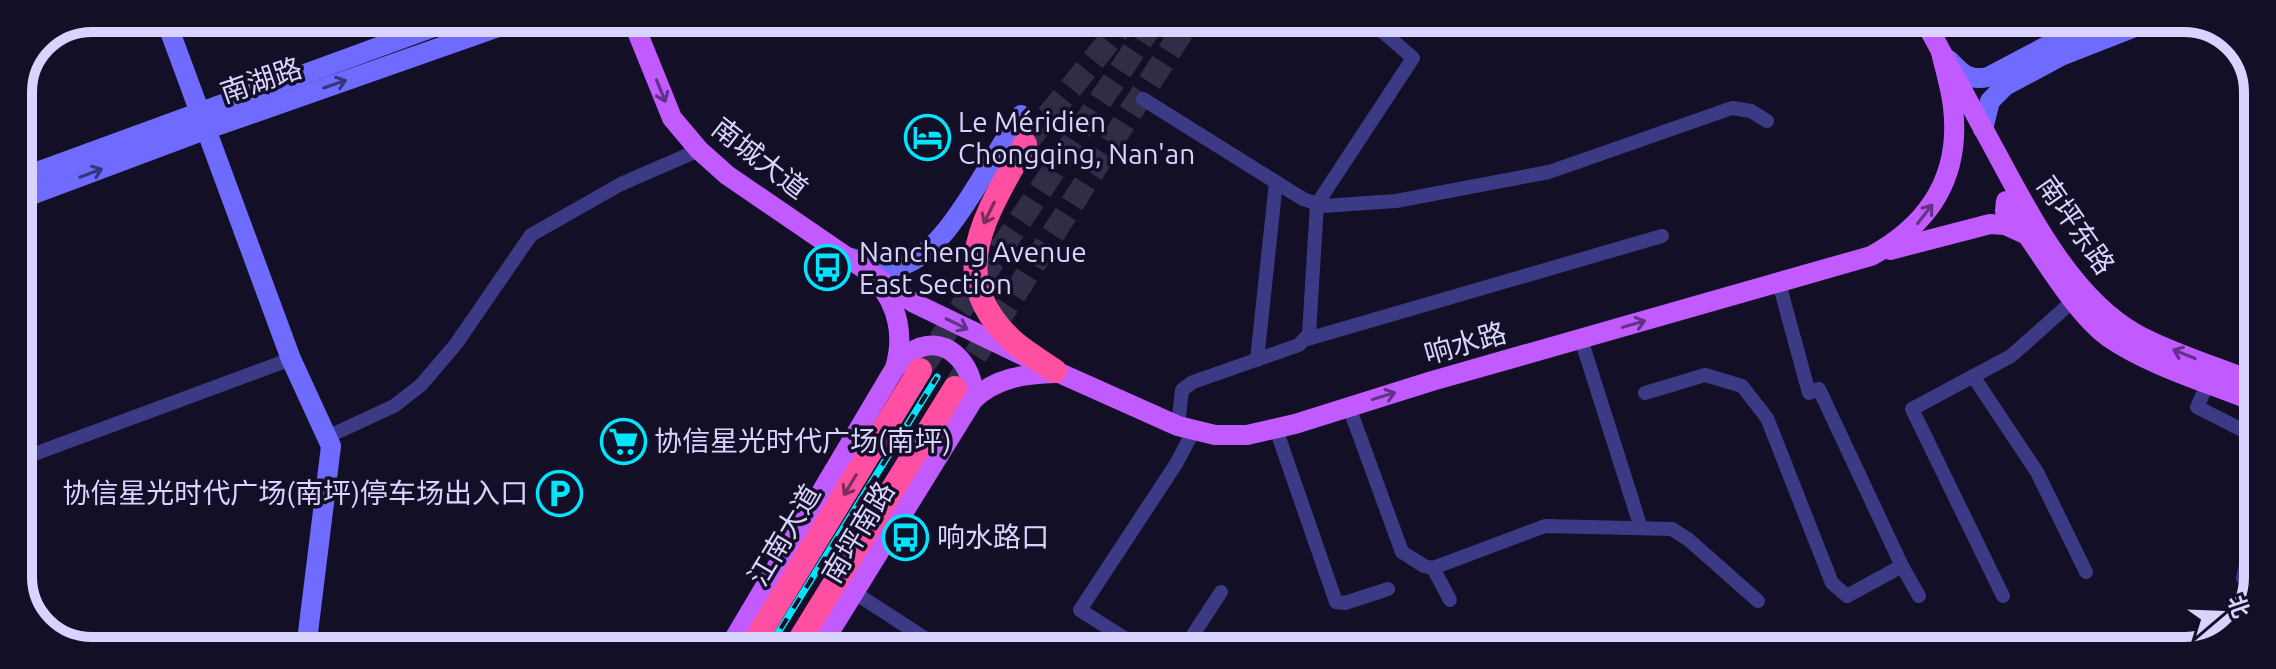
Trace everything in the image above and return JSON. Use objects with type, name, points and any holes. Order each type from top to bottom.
[{"type":"highway","points":[[1025,144],[985,218],[976,248],[976,276],[983,301],[1004,332],[1057,372]]},
{"type":"highway","name":"江南大道","points":[[757,637],[920,370]]},
{"type":"highway","points":[[802,637],[964,394]]},
{"type":"main road","points":[[170,32],[291,359],[331,446],[307,637]]},
{"type":"main road","points":[[32,175],[201,121],[423,32]]},
{"type":"main road","name":"南湖路","points":[[32,194],[201,121],[480,32]]},
{"type":"main road","name":"南城大道","points":[[637,32],[672,118],[699,150],[727,175],[866,270]]},
{"type":"main road","name":"南坪东路","points":[[1930,32],[1983,129],[2027,235],[2074,300],[2106,335],[2132,352],[2244,397]]},
{"type":"main road","points":[[1941,52],[1966,77],[1977,79],[1988,77],[2073,32]]},
{"type":"main road","points":[[1983,129],[1990,101],[1997,92],[2102,32]]},
{"type":"main road","points":[[2061,56],[2122,32]]},
{"type":"main road","name":"响水路","points":[[866,270],[914,303],[1057,372],[1186,428],[1215,435],[1247,435],[1871,256],[1896,242],[1927,213],[1947,172],[1954,117],[1941,52]]},
{"type":"main road","points":[[847,257],[890,267],[904,265],[926,253],[950,225],[1021,115]]},
{"type":"main road","name":"南坪东路","points":[[1871,256],[1990,224],[2023,220]]},
{"type":"main road","name":"南坪东路","points":[[2023,220],[2109,315],[2138,335],[2244,378]]},
{"type":"main road","name":"南坪南路","points":[[735,637],[895,368],[900,349],[899,326],[884,290],[866,270]]},
{"type":"main road","points":[[895,368],[907,354],[921,348],[937,347],[953,352],[962,359],[975,385],[964,394]]},
{"type":"main road","name":"南坪南路","points":[[827,637],[855,593],[964,394],[1005,379],[1057,372]]},
{"type":"street","points":[[1123,637],[1080,610],[1176,464],[1186,428],[1182,390],[1193,382],[1299,345],[1309,334],[1317,204],[1413,58],[1383,32]]},
{"type":"street","points":[[1143,99],[1303,199],[1323,206],[1396,201],[1549,172],[1732,108],[1751,111],[1767,121]]},
{"type":"street","points":[[327,437],[394,406],[421,385],[456,344],[531,235],[621,184],[699,150]]},
{"type":"street","points":[[1257,360],[1276,182]]},
{"type":"street","points":[[1304,340],[1662,236]]},
{"type":"street","points":[[1779,283],[1809,393],[1819,389],[1919,596]]},
{"type":"street","points":[[2003,596],[1912,409],[2011,356],[2074,300]]},
{"type":"street","points":[[1581,339],[1641,528]]},
{"type":"street","points":[[32,455],[291,359]]},
{"type":"street","points":[[1645,393],[1705,375],[1742,386],[1767,418],[1832,583],[1847,596],[1902,566]]},
{"type":"street","points":[[1973,376],[2037,472],[2086,572]]},
{"type":"street","points":[[2208,383],[2197,407],[2244,431]]},
{"type":"street","points":[[1349,407],[1402,552],[1424,566],[1433,568],[1545,526],[1672,529],[1758,601]]},
{"type":"street","points":[[1276,429],[1336,602],[1345,603],[1388,589]]},
{"type":"street","points":[[1433,568],[1450,600]]},
{"type":"street","points":[[1192,637],[1221,592]]},
{"type":"street","points":[[855,593],[923,637]]},
{"type":"tunnel","points":[[1025,144],[1116,32]]},
{"type":"tunnel","points":[[920,370],[1146,32]]},
{"type":"tunnel","points":[[956,386],[1182,32]]},
{"type":"railway","points":[[775,637],[937,377]]},
{"type":"place","name":"Le Méridien Chongqing, Nan'an","points":[[927,138]]},
{"type":"place","name":"Nancheng Avenue East Section","points":[[828,268]]},
{"type":"place","name":"协信星光时代广场(南坪)","points":[[623,441]]},
{"type":"place","name":"协信星光时代广场(南坪)停车场出入口","points":[[559,493]]},
{"type":"place","name":"响水路口","points":[[906,537]]}]
